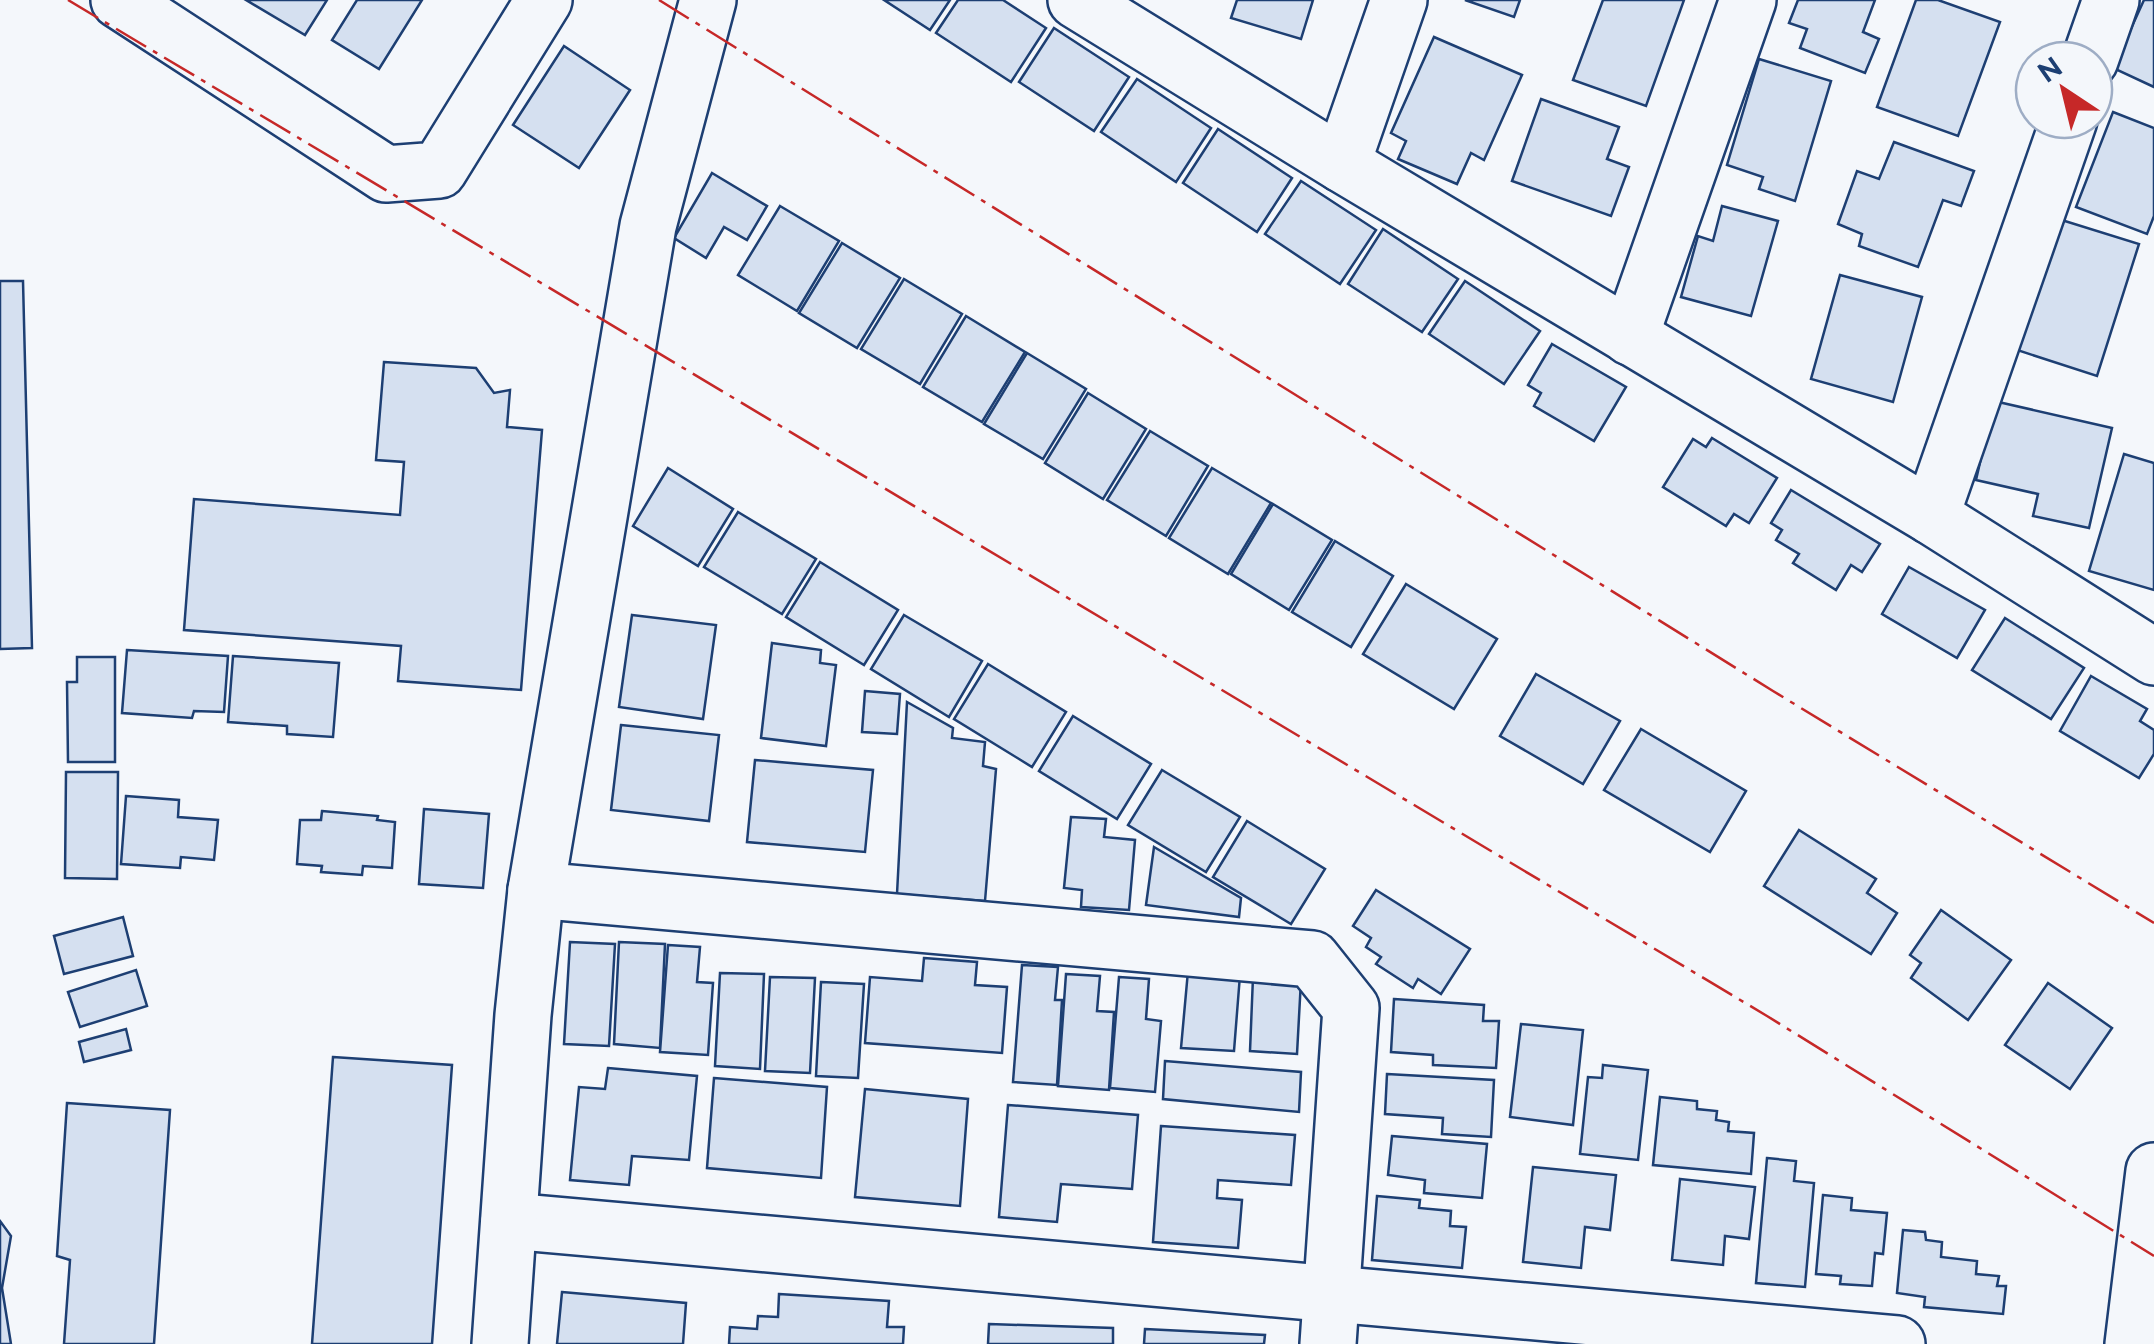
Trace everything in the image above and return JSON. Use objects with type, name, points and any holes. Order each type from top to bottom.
[{"type":"street","points":[[119,0],[386,174],[438,170],[544,0]]},
{"type":"street","points":[[500,1344],[523,1015],[536,890],[648,226],[708,0]]},
{"type":"street","points":[[1076,0],[1931,516],[2154,657]]},
{"type":"street","points":[[1342,164],[1399,0]]},
{"type":"street","points":[[1630,337],[1748,0]]},
{"type":"street","points":[[2097,40],[2111,0]]},
{"type":"street","points":[[1931,516],[2062,140]]},
{"type":"street","points":[[536,890],[1312,959],[1351,1008],[1330,1320]]},
{"type":"street","points":[[2133,1344],[2154,1171]]},
{"type":"street","points":[[509,1222],[1330,1320],[1897,1344]]},
{"type":"building","points":[[246,0],[327,0],[305,35]]},
{"type":"building","points":[[357,0],[422,0],[379,69],[332,40]]},
{"type":"building","points":[[884,0],[950,0],[930,30]]},
{"type":"building","points":[[958,0],[1003,0],[1046,28],[1011,82],[936,33]]},
{"type":"building","points":[[1237,0],[1313,0],[1301,39],[1231,18]]},
{"type":"building","points":[[1465,0],[1520,0],[1514,17]]},
{"type":"building","points":[[1603,0],[1684,0],[1646,106],[1573,80]]},
{"type":"building","points":[[1798,0],[1875,0],[1863,32],[1879,39],[1865,73],[1800,48],[1807,29],[1789,23]]},
{"type":"building","points":[[1916,0],[1938,0],[2000,22],[1958,136],[1877,107]]},
{"type":"building","points":[[2144,0],[2154,0],[2154,87],[2114,66]]},
{"type":"building","points":[[1054,28],[1129,77],[1094,131],[1019,82]]},
{"type":"building","points":[[1434,37],[1522,75],[1484,160],[1471,153],[1457,184],[1398,159],[1406,141],[1391,133]]},
{"type":"building","points":[[564,46],[630,90],[579,168],[513,125]]},
{"type":"building","points":[[1759,59],[1831,81],[1795,201],[1759,189],[1763,177],[1727,165]]},
{"type":"building","points":[[1137,79],[1211,128],[1176,182],[1101,132]]},
{"type":"building","points":[[1541,99],[1619,127],[1607,159],[1629,167],[1611,216],[1512,181]]},
{"type":"building","points":[[2114,112],[2154,128],[2154,216],[2147,234],[2076,207],[2102,140],[2114,140]]},
{"type":"building","points":[[1218,129],[1292,178],[1257,232],[1183,183]]},
{"type":"building","points":[[1894,142],[1974,171],[1961,206],[1943,200],[1918,267],[1859,246],[1862,234],[1838,224],[1857,171],[1879,179]]},
{"type":"building","points":[[712,173],[767,206],[747,240],[724,227],[706,258],[674,238]]},
{"type":"building","points":[[1301,181],[1376,230],[1340,284],[1265,234]]},
{"type":"building","points":[[780,206],[839,241],[797,311],[738,275]]},
{"type":"building","points":[[1722,206],[1778,221],[1751,316],[1681,297],[1698,236],[1713,241]]},
{"type":"building","points":[[2052,217],[2139,244],[2097,376],[2011,348]]},
{"type":"building","points":[[1383,229],[1458,279],[1422,332],[1348,284]]},
{"type":"building","points":[[842,243],[900,278],[857,348],[799,313]]},
{"type":"building","points":[[1840,275],[1922,297],[1893,402],[1811,379]]},
{"type":"building","points":[[904,279],[962,314],[920,384],[861,349]]},
{"type":"building","points":[[0,281],[23,281],[32,648],[0,649]]},
{"type":"building","points":[[1465,281],[1540,331],[1504,384],[1429,334]]},
{"type":"building","points":[[966,316],[1025,352],[982,422],[923,387]]},
{"type":"building","points":[[1552,344],[1626,387],[1594,441],[1534,406],[1541,393],[1528,385]]},
{"type":"building","points":[[1027,353],[1086,389],[1043,459],[984,424]]},
{"type":"building","points":[[384,362],[476,368],[494,393],[510,390],[507,427],[542,430],[521,690],[398,681],[401,646],[184,630],[194,499],[400,515],[404,462],[376,460]]},
{"type":"building","points":[[1088,393],[1146,429],[1103,499],[1045,463]]},
{"type":"building","points":[[1994,401],[2112,428],[2089,528],[2033,516],[2038,494],[1976,480]]},
{"type":"building","points":[[1150,431],[1208,466],[1166,536],[1107,500]]},
{"type":"building","points":[[1712,438],[1777,478],[1749,523],[1734,514],[1726,526],[1663,487],[1693,439],[1706,447]]},
{"type":"building","points":[[2124,454],[2154,463],[2154,590],[2089,571]]},
{"type":"building","points":[[668,468],[733,509],[698,566],[633,526]]},
{"type":"building","points":[[1212,468],[1271,503],[1228,574],[1169,538]]},
{"type":"building","points":[[1791,490],[1880,544],[1862,572],[1851,565],[1836,590],[1793,563],[1799,554],[1776,540],[1782,530],[1771,523]]},
{"type":"building","points":[[1273,504],[1332,540],[1289,610],[1231,574]]},
{"type":"building","points":[[738,512],[816,559],[782,614],[704,567]]},
{"type":"building","points":[[1335,541],[1393,576],[1351,647],[1292,612]]},
{"type":"building","points":[[820,562],[898,610],[864,665],[786,617]]},
{"type":"building","points":[[1909,567],[1985,610],[1957,658],[1882,614]]},
{"type":"building","points":[[1406,584],[1497,639],[1454,709],[1363,654]]},
{"type":"building","points":[[632,615],[716,625],[703,719],[619,707]]},
{"type":"building","points":[[904,615],[982,661],[949,717],[871,669]]},
{"type":"building","points":[[2005,618],[2084,668],[2051,719],[1972,670]]},
{"type":"building","points":[[772,643],[821,650],[820,663],[836,665],[826,746],[761,738]]},
{"type":"building","points":[[127,650],[228,656],[224,712],[194,711],[192,718],[122,713]]},
{"type":"building","points":[[233,656],[339,663],[333,737],[287,734],[287,726],[228,722]]},
{"type":"building","points":[[77,657],[115,657],[115,762],[68,762],[67,682],[77,682]]},
{"type":"building","points":[[988,664],[1066,712],[1032,767],[954,719]]},
{"type":"building","points":[[1536,674],[1620,721],[1583,784],[1500,736]]},
{"type":"building","points":[[2091,676],[2147,709],[2140,721],[2154,730],[2154,754],[2139,778],[2060,731]]},
{"type":"building","points":[[865,691],[900,694],[897,734],[862,732]]},
{"type":"building","points":[[907,702],[953,728],[952,738],[985,742],[983,766],[996,769],[985,901],[897,894]]},
{"type":"building","points":[[1073,716],[1151,764],[1117,819],[1039,771]]},
{"type":"building","points":[[621,725],[719,735],[709,821],[611,810]]},
{"type":"building","points":[[1641,729],[1746,791],[1710,852],[1604,790]]},
{"type":"building","points":[[755,760],[873,770],[865,852],[747,842]]},
{"type":"building","points":[[1162,770],[1240,817],[1206,872],[1128,825]]},
{"type":"building","points":[[66,772],[118,772],[117,879],[65,878]]},
{"type":"building","points":[[126,796],[179,800],[178,817],[218,820],[214,860],[181,857],[180,868],[121,864]]},
{"type":"building","points":[[424,809],[489,814],[483,888],[419,884]]},
{"type":"building","points":[[322,811],[378,816],[377,820],[395,822],[392,868],[363,866],[362,875],[321,872],[322,866],[297,864],[300,820],[321,820]]},
{"type":"building","points":[[1071,817],[1106,819],[1104,837],[1135,840],[1129,910],[1081,907],[1082,890],[1064,888]]},
{"type":"building","points":[[1247,821],[1325,869],[1291,924],[1213,877]]},
{"type":"building","points":[[1799,830],[1876,879],[1867,893],[1897,913],[1871,954],[1764,886]]},
{"type":"building","points":[[1154,847],[1241,898],[1239,917],[1146,905]]},
{"type":"building","points":[[1376,890],[1470,949],[1441,994],[1418,979],[1413,988],[1376,964],[1381,957],[1366,947],[1371,938],[1353,926]]},
{"type":"building","points":[[1941,910],[2011,960],[1968,1020],[1911,978],[1921,963],[1910,955]]},
{"type":"building","points":[[123,917],[133,956],[64,974],[54,936]]},
{"type":"building","points":[[570,942],[615,944],[609,1046],[564,1044]]},
{"type":"building","points":[[619,942],[665,944],[660,1048],[614,1044]]},
{"type":"building","points":[[668,945],[700,947],[697,982],[713,983],[708,1055],[660,1052]]},
{"type":"building","points":[[924,958],[977,962],[975,985],[1007,987],[1002,1053],[865,1043],[870,977],[922,981]]},
{"type":"building","points":[[1022,965],[1058,967],[1055,1000],[1062,1000],[1057,1085],[1013,1082]]},
{"type":"building","points":[[136,970],[147,1006],[80,1027],[68,992]]},
{"type":"building","points":[[1188,971],[1240,975],[1234,1051],[1181,1048]]},
{"type":"building","points":[[720,973],[764,974],[760,1069],[715,1066]]},
{"type":"building","points":[[1066,974],[1100,976],[1097,1011],[1114,1012],[1109,1090],[1058,1086]]},
{"type":"building","points":[[770,977],[815,978],[810,1073],[765,1071]]},
{"type":"building","points":[[1119,977],[1149,979],[1146,1019],[1161,1021],[1155,1092],[1110,1088]]},
{"type":"building","points":[[1253,977],[1301,980],[1297,1054],[1250,1051]]},
{"type":"building","points":[[821,982],[864,984],[858,1078],[816,1076]]},
{"type":"building","points":[[2048,983],[2112,1028],[2070,1089],[2005,1045]]},
{"type":"building","points":[[1394,999],[1484,1005],[1483,1021],[1499,1021],[1496,1068],[1433,1065],[1433,1055],[1391,1052]]},
{"type":"building","points":[[1521,1024],[1583,1030],[1573,1125],[1510,1117]]},
{"type":"building","points":[[126,1029],[131,1050],[84,1062],[79,1042]]},
{"type":"building","points":[[333,1057],[452,1065],[432,1344],[312,1344]]},
{"type":"building","points":[[1165,1061],[1301,1072],[1299,1112],[1163,1099]]},
{"type":"building","points":[[1603,1065],[1648,1070],[1638,1160],[1580,1154],[1588,1077],[1602,1078]]},
{"type":"building","points":[[608,1068],[697,1076],[689,1160],[632,1156],[629,1185],[570,1180],[579,1087],[605,1089]]},
{"type":"building","points":[[1387,1074],[1494,1080],[1491,1137],[1442,1134],[1443,1118],[1385,1114]]},
{"type":"building","points":[[714,1078],[827,1087],[821,1178],[707,1168]]},
{"type":"building","points":[[865,1089],[968,1099],[960,1206],[855,1197]]},
{"type":"building","points":[[1660,1097],[1697,1101],[1697,1109],[1717,1111],[1716,1120],[1729,1122],[1728,1131],[1754,1133],[1751,1174],[1653,1165]]},
{"type":"building","points":[[67,1103],[170,1110],[154,1344],[64,1344],[70,1260],[57,1256]]},
{"type":"building","points":[[1008,1105],[1138,1115],[1132,1189],[1061,1184],[1057,1222],[999,1217]]},
{"type":"building","points":[[1161,1126],[1295,1135],[1291,1185],[1218,1180],[1217,1198],[1242,1200],[1238,1248],[1153,1242]]},
{"type":"building","points":[[1392,1136],[1487,1144],[1482,1198],[1424,1193],[1425,1180],[1388,1175]]},
{"type":"building","points":[[1767,1158],[1796,1161],[1794,1181],[1814,1183],[1805,1287],[1756,1283]]},
{"type":"building","points":[[1533,1167],[1616,1175],[1610,1230],[1585,1227],[1581,1268],[1523,1262]]},
{"type":"building","points":[[1680,1179],[1755,1187],[1749,1239],[1725,1236],[1723,1265],[1672,1260]]},
{"type":"building","points":[[1823,1195],[1852,1198],[1851,1210],[1887,1213],[1883,1254],[1875,1253],[1872,1286],[1840,1284],[1841,1276],[1816,1274]]},
{"type":"building","points":[[1377,1196],[1420,1200],[1419,1208],[1451,1211],[1450,1226],[1466,1227],[1462,1268],[1372,1260]]},
{"type":"building","points":[[0,1221],[11,1236],[2,1288],[11,1344],[0,1344]]},
{"type":"building","points":[[1903,1230],[1925,1232],[1926,1240],[1942,1242],[1941,1257],[1977,1261],[1976,1274],[1999,1276],[1997,1286],[2006,1286],[2003,1314],[1924,1307],[1925,1297],[1897,1293]]},
{"type":"building","points":[[562,1292],[686,1303],[683,1344],[557,1344]]},
{"type":"building","points":[[779,1294],[889,1301],[887,1327],[904,1327],[903,1344],[729,1344],[730,1327],[757,1329],[758,1316],[778,1317]]},
{"type":"building","points":[[989,1324],[1113,1328],[1113,1344],[988,1344]]},
{"type":"building","points":[[1145,1329],[1265,1335],[1264,1344],[1144,1344]]},
{"type":"power","points":[[68,0],[1767,1016],[2154,1256]]},
{"type":"power","points":[[659,0],[2154,923]]}]
